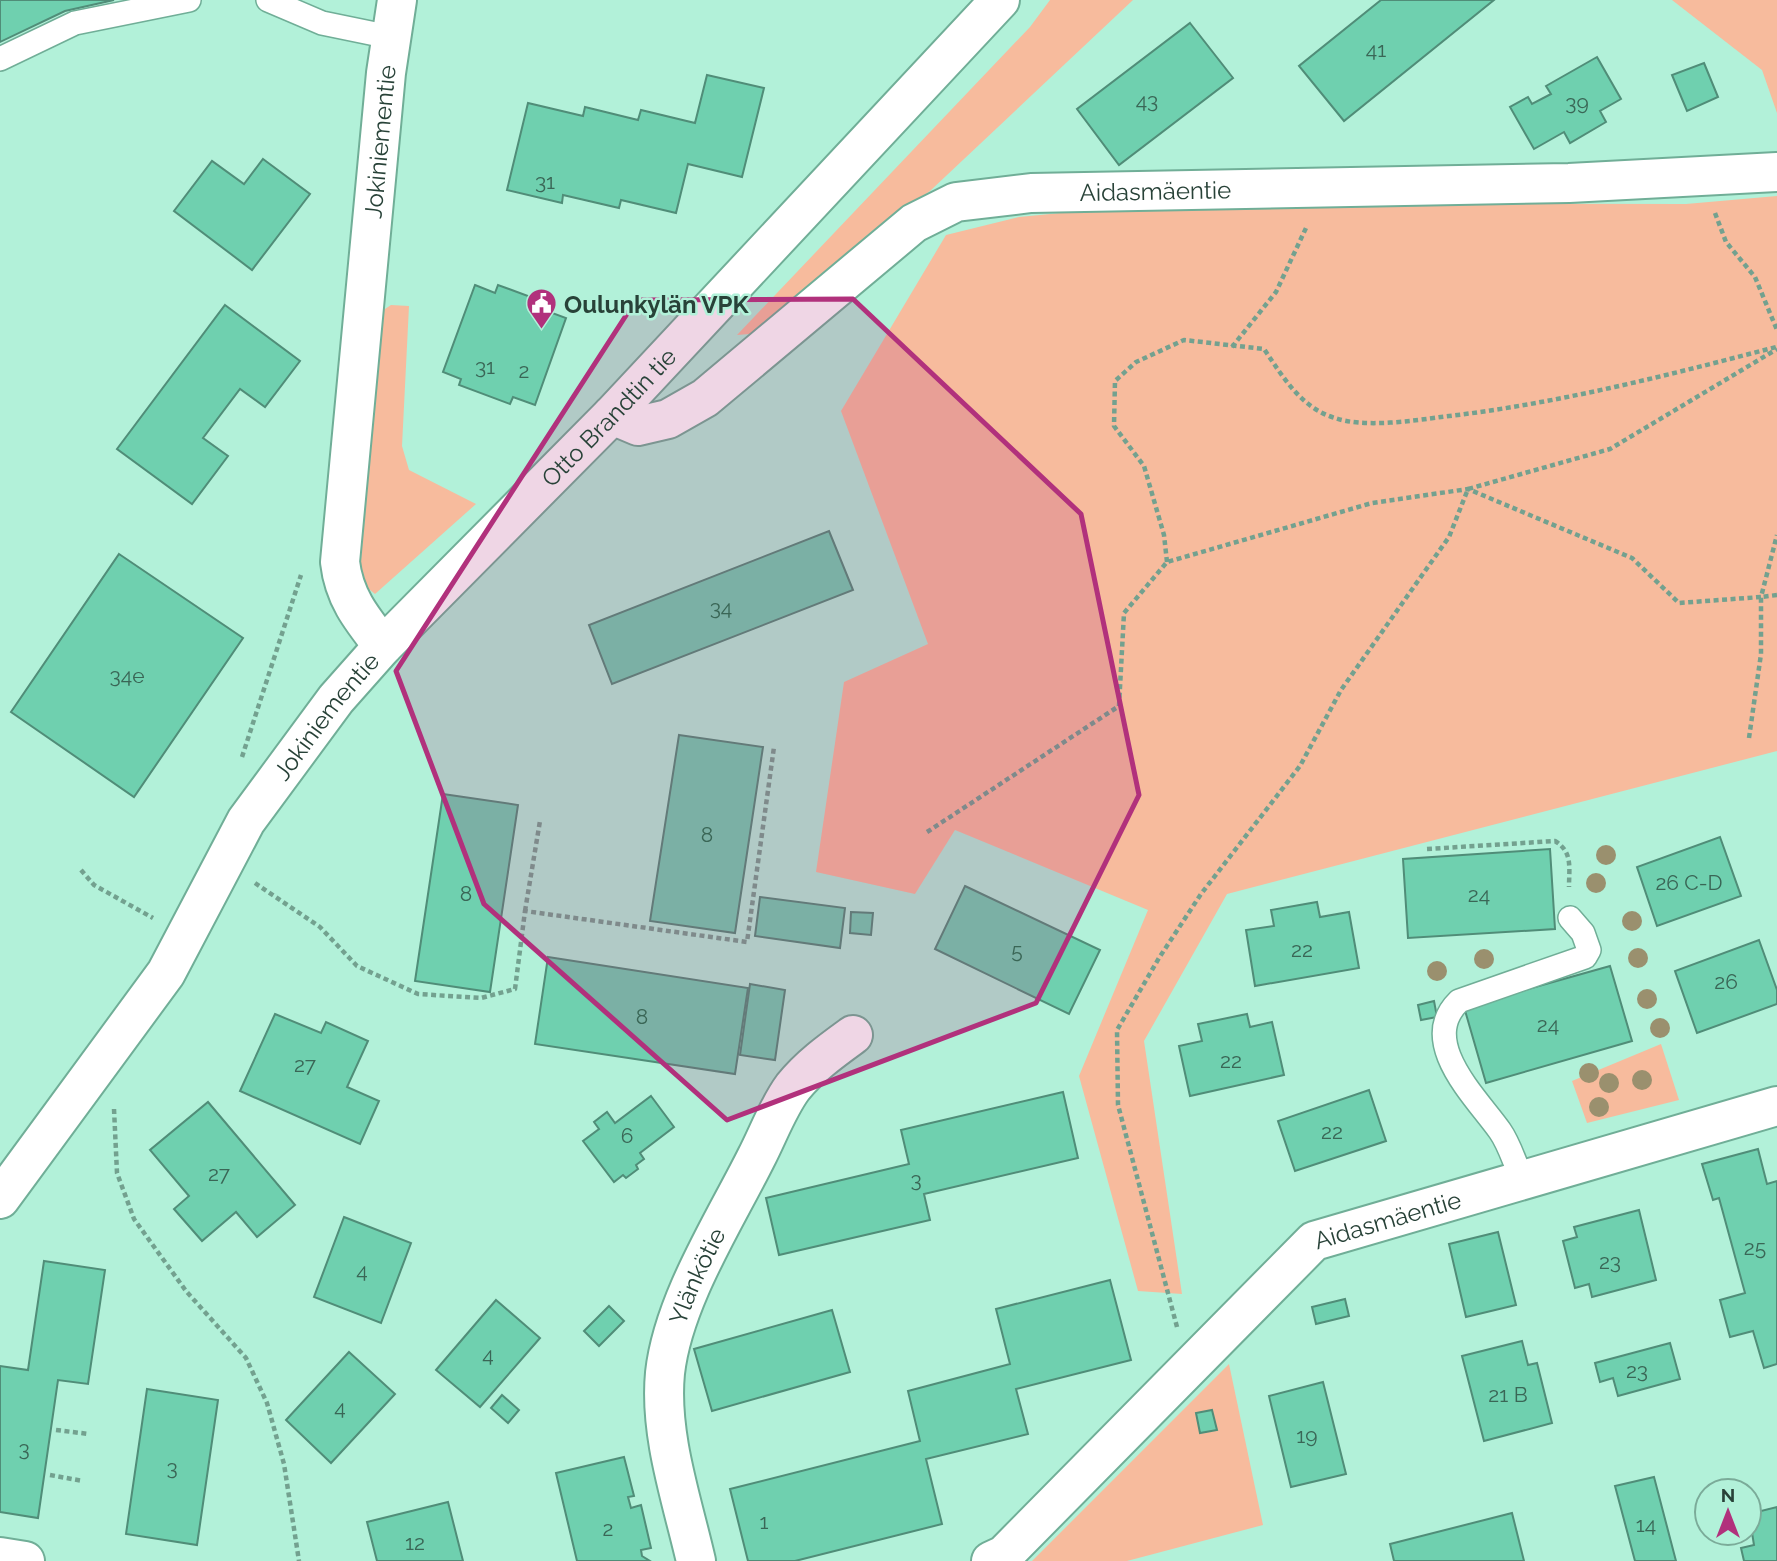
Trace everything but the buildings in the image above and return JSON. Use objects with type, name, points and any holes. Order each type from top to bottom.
[{"type":"street","name":"Jokiniementie","points":[[0,1199],[166,973],[246,821],[336,699],[383,646],[349,600],[340,562],[390,37],[397,0]]},
{"type":"street","name":"Otto Brandtin tie","points":[[383,646],[612,415],[1000,0]]},
{"type":"street","name":"Aidasmäentie","points":[[612,415],[638,426],[668,418],[705,398],[914,223],[956,202],[1031,193],[1569,183],[1777,172]]},
{"type":"street","name":"Ylänkötie","points":[[696,1561],[670,1447],[665,1408],[666,1372],[674,1329],[705,1259],[791,1090],[812,1065],[853,1035]]},
{"type":"street","name":"Aidasmäentie","points":[[991,1561],[1004,1555],[1314,1241],[1777,1106]]},
{"type":"street","points":[[0,1557],[25,1561]]},
{"type":"lane","points":[[0,59],[75,23],[189,0]]},
{"type":"lane","points":[[268,0],[322,23],[390,37]]},
{"type":"lane","points":[[1522,1180],[1502,1133],[1453,1068],[1444,1026],[1450,1011],[1459,1001],[1585,957],[1589,950],[1583,933],[1570,918]]},
{"type":"path","points":[[1702,176],[1726,242],[1755,277],[1777,330]]},
{"type":"path","points":[[1232,347],[1276,292],[1308,225],[1320,187]]},
{"type":"path","points":[[1167,562],[1164,535],[1144,466],[1114,426],[1115,381],[1136,362],[1184,340],[1264,349],[1296,396],[1335,418],[1392,423],[1490,411],[1621,388],[1777,347]]},
{"type":"path","points":[[927,832],[1119,706],[1124,613],[1167,562],[1372,503],[1468,489],[1610,449],[1777,347]]},
{"type":"path","points":[[1468,489],[1632,558],[1679,603],[1777,594]]},
{"type":"path","points":[[1188,1369],[1118,1105],[1117,1030],[1187,915],[1300,766],[1341,690],[1449,537],[1468,489]]},
{"type":"path","points":[[1749,738],[1761,654],[1761,597],[1777,535]]},
{"type":"path","points":[[238,771],[305,564]]},
{"type":"path","points":[[525,911],[747,942],[774,747]]},
{"type":"path","points":[[248,878],[320,927],[357,965],[418,994],[481,998],[515,989],[540,821]]},
{"type":"path","points":[[1427,849],[1555,841],[1565,847],[1569,857],[1569,876]]},
{"type":"path","points":[[81,870],[94,885],[157,920]]},
{"type":"path","points":[[114,1104],[117,1173],[134,1219],[186,1291],[246,1358],[267,1403],[284,1464],[299,1561]]},
{"type":"path","points":[[56,1430],[89,1434]]},
{"type":"path","points":[[50,1475],[83,1481]]},
{"type":"highlighted area","points":[[853,299],[1081,514],[1139,795],[1036,1003],[727,1120],[484,904],[396,671],[636,300]]},
{"type":"shaded area","points":[[1050,0],[1133,0],[930,191],[872,231],[762,333],[737,335],[1030,27]]},
{"type":"shaded area","points":[[1672,0],[1777,0],[1777,113],[1762,70]]},
{"type":"shaded area","points":[[1777,196],[1777,751],[1227,894],[1144,1041],[1182,1294],[1138,1291],[1079,1076],[1148,910],[955,830],[915,894],[816,872],[844,682],[928,644],[841,411],[946,235],[1019,217],[1165,203],[1686,204]]},
{"type":"shaded area","points":[[391,305],[409,306],[402,446],[409,470],[476,504],[375,594],[364,585],[360,572],[382,311]]},
{"type":"shaded area","points":[[1661,1044],[1679,1100],[1587,1123],[1572,1081]]},
{"type":"shaded area","points":[[1229,1364],[1263,1525],[1127,1561],[1032,1561]]},
{"type":"place","name":"Oulunkylän VPK","points":[[541,331]]}]
